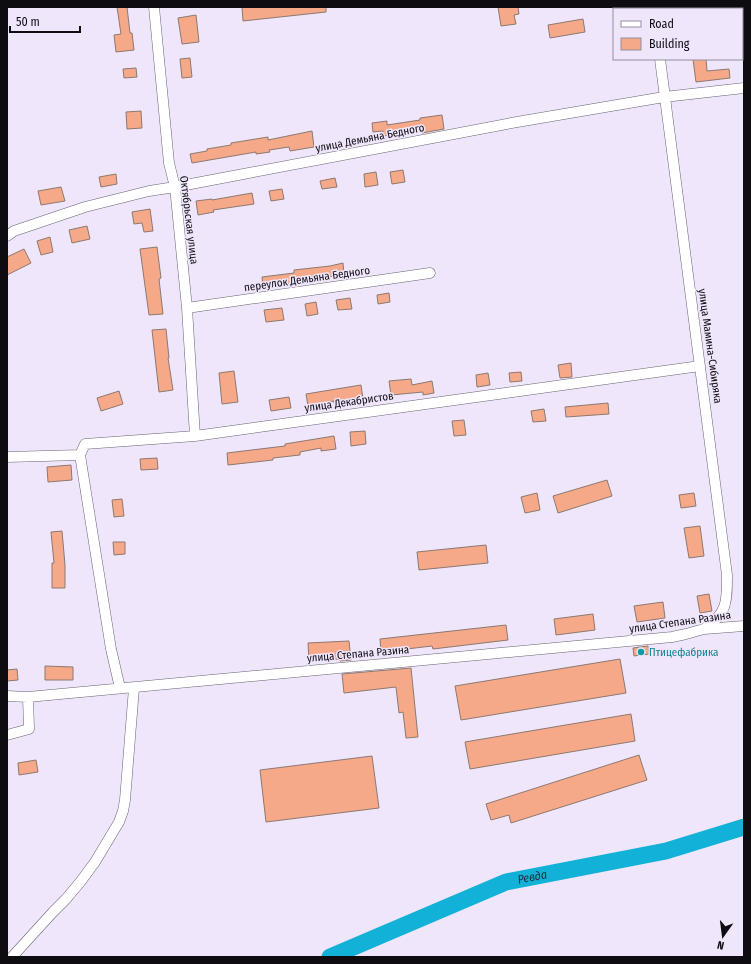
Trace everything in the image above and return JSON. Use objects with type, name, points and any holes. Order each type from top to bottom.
[{"type":"street","name":"Октябрьская улица","points":[[154,7],[169,163],[175,187],[187,308],[195,436]]},
{"type":"street","name":"улица Мамина-Сибиряка","points":[[660,60],[727,580],[727,595],[722,611],[718,618],[704,629]]},
{"type":"street","name":"улица Демьяна Бедного","points":[[7,236],[14,231],[85,207],[149,191],[517,122],[664,97],[744,88]]},
{"type":"street","name":"переулок Демьяна Бедного","points":[[187,308],[430,273]]},
{"type":"street","name":"улица Декабристов","points":[[80,455],[85,444],[195,436],[700,366]]},
{"type":"street","points":[[7,457],[80,455],[111,649],[120,688]]},
{"type":"street","name":"улица Степана Разина","points":[[7,696],[28,697],[134,688],[672,637],[704,629],[744,626]]},
{"type":"street","points":[[14,956],[81,881],[95,862],[119,822],[125,800],[134,688]]},
{"type":"street","points":[[7,735],[28,729],[28,697]]},
{"type":"building","points":[[117,7],[127,7],[130,33],[132,33],[134,50],[116,52],[114,35],[121,34]]},
{"type":"building","points":[[242,7],[326,7],[326,12],[243,21]]},
{"type":"building","points":[[498,7],[518,7],[519,14],[514,15],[516,24],[501,26]]},
{"type":"building","points":[[196,15],[199,42],[182,44],[178,18]]},
{"type":"building","points":[[583,19],[585,32],[550,38],[548,25]]},
{"type":"building","points":[[190,58],[192,77],[182,78],[180,59]]},
{"type":"building","points":[[693,60],[706,60],[707,71],[729,69],[730,78],[696,82]]},
{"type":"building","points":[[136,68],[137,77],[124,78],[123,69]]},
{"type":"building","points":[[141,111],[142,128],[127,129],[126,112]]},
{"type":"building","points":[[442,115],[444,129],[422,133],[422,130],[384,136],[383,131],[373,132],[372,123],[387,121],[387,125]]},
{"type":"building","points":[[312,131],[314,147],[290,151],[289,147],[269,150],[270,152],[256,154],[256,152],[192,163],[190,154],[207,151],[207,149],[231,145],[231,143],[268,137],[268,140]]},
{"type":"building","points":[[403,170],[405,182],[392,184],[390,172]]},
{"type":"building","points":[[376,172],[378,185],[365,187],[364,174]]},
{"type":"building","points":[[116,174],[117,184],[101,187],[99,177]]},
{"type":"building","points":[[335,178],[337,187],[322,189],[320,181]]},
{"type":"building","points":[[61,187],[65,201],[41,205],[38,191]]},
{"type":"building","points":[[282,189],[284,199],[271,201],[269,191]]},
{"type":"building","points":[[252,193],[254,204],[213,210],[214,212],[198,215],[196,201],[212,200]]},
{"type":"building","points":[[150,209],[153,231],[144,232],[142,223],[134,224],[132,212]]},
{"type":"building","points":[[87,226],[90,239],[72,243],[69,230]]},
{"type":"building","points":[[50,237],[53,252],[41,255],[37,241]]},
{"type":"building","points":[[157,247],[161,278],[159,279],[163,314],[149,315],[140,249]]},
{"type":"building","points":[[24,249],[31,263],[7,275],[7,257]]},
{"type":"building","points":[[343,263],[344,275],[319,278],[320,280],[284,284],[284,286],[263,288],[262,277],[294,273],[294,270]]},
{"type":"building","points":[[389,293],[390,302],[378,304],[377,295]]},
{"type":"building","points":[[350,298],[352,309],[338,310],[336,300]]},
{"type":"building","points":[[316,302],[318,314],[307,316],[305,304]]},
{"type":"building","points":[[282,308],[284,320],[266,322],[264,310]]},
{"type":"building","points":[[166,329],[168,358],[173,390],[159,392],[152,330]]},
{"type":"building","points":[[571,363],[572,377],[560,378],[558,365]]},
{"type":"building","points":[[234,371],[238,402],[222,404],[219,373]]},
{"type":"building","points":[[521,372],[522,381],[510,382],[509,373]]},
{"type":"building","points":[[488,373],[490,385],[477,387],[476,375]]},
{"type":"building","points":[[411,379],[412,385],[432,381],[434,393],[423,395],[423,392],[391,395],[389,381]]},
{"type":"building","points":[[361,385],[363,399],[334,403],[334,401],[308,406],[306,394]]},
{"type":"building","points":[[119,391],[123,404],[101,411],[97,398]]},
{"type":"building","points":[[289,397],[291,408],[271,411],[269,400]]},
{"type":"building","points":[[608,403],[609,414],[566,417],[565,407]]},
{"type":"building","points":[[544,409],[546,421],[533,422],[531,411]]},
{"type":"building","points":[[464,420],[466,435],[454,436],[452,421]]},
{"type":"building","points":[[365,431],[366,444],[351,446],[350,432]]},
{"type":"building","points":[[334,436],[336,449],[321,451],[321,448],[300,452],[300,455],[273,458],[273,460],[228,465],[227,453],[285,446],[285,444]]},
{"type":"building","points":[[157,458],[158,469],[141,470],[140,459]]},
{"type":"building","points":[[71,465],[72,480],[48,482],[47,467]]},
{"type":"building","points":[[607,480],[612,496],[558,513],[553,496]]},
{"type":"building","points":[[537,493],[540,510],[525,513],[521,497]]},
{"type":"building","points":[[694,493],[696,506],[681,508],[679,495]]},
{"type":"building","points":[[122,499],[124,516],[114,517],[112,500]]},
{"type":"building","points":[[700,526],[704,556],[689,558],[684,528]]},
{"type":"building","points":[[62,531],[65,565],[65,588],[52,588],[52,563],[54,563],[51,532]]},
{"type":"building","points":[[113,542],[125,542],[125,554],[114,555]]},
{"type":"building","points":[[486,545],[488,563],[419,570],[417,552]]},
{"type":"building","points":[[709,594],[712,611],[700,613],[697,596]]},
{"type":"building","points":[[663,602],[665,618],[637,622],[634,606]]},
{"type":"building","points":[[593,614],[595,630],[556,635],[554,619]]},
{"type":"building","points":[[506,625],[508,640],[433,649],[432,646],[381,652],[380,639]]},
{"type":"building","points":[[349,641],[351,660],[340,661],[340,659],[309,661],[308,643]]},
{"type":"building","name":"Птицефабрика","points":[[648,646],[649,654],[634,656],[633,648]]},
{"type":"building","points":[[620,659],[626,693],[461,720],[455,686]]},
{"type":"building","points":[[45,666],[73,667],[73,680],[45,680]]},
{"type":"building","points":[[411,668],[418,737],[406,738],[403,712],[399,713],[396,687],[344,693],[342,674]]},
{"type":"building","points":[[17,669],[18,680],[7,681],[7,670]]},
{"type":"building","points":[[631,714],[635,741],[470,769],[465,742]]},
{"type":"building","points":[[639,755],[647,780],[511,823],[509,815],[491,820],[486,804]]},
{"type":"building","points":[[372,756],[379,808],[266,822],[260,770]]},
{"type":"building","points":[[36,760],[38,772],[19,775],[18,763]]},
{"type":"waterway","name":"Ревда","points":[[330,957],[506,882],[666,851],[744,827]]},
{"type":"place","name":"Птицефабрика","points":[[641,652]]}]
